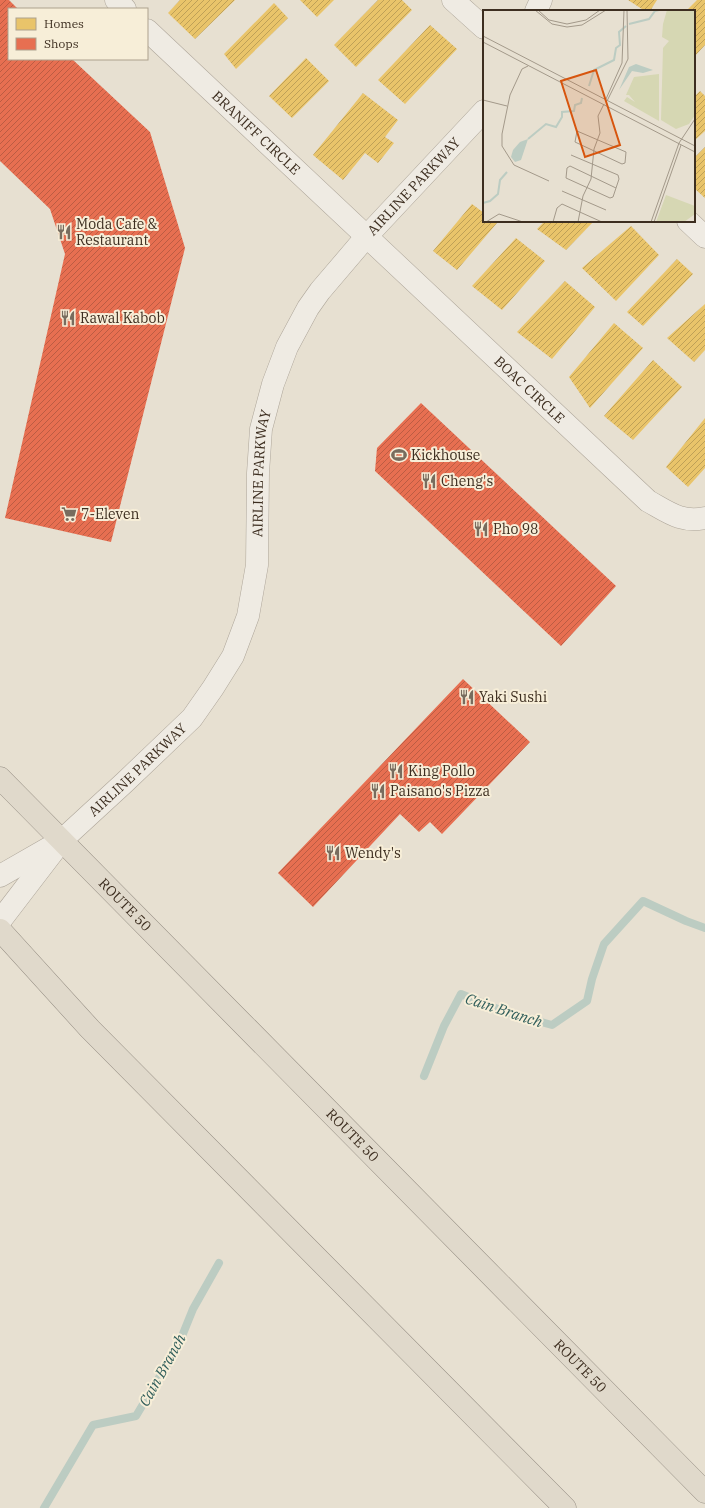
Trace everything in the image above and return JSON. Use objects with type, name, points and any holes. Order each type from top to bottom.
[{"type":"highway","name":"ROUTE 50","points":[[0,778],[705,1492]]},
{"type":"highway","points":[[0,930],[90,1029],[565,1508]]},
{"type":"street","points":[[116,0],[124,8]]},
{"type":"street","points":[[454,0],[483,27]]},
{"type":"street","points":[[536,10],[541,0]]},
{"type":"street","name":"BRANIFF CIRCLE","points":[[148,31],[366,237]]},
{"type":"street","name":"AIRLINE PARKWAY","points":[[62,840],[126,782],[192,718],[233,656],[248,616],[257,565],[258,473],[261,429],[273,384],[287,347],[308,308],[320,291],[366,237],[483,113]]},
{"type":"street","points":[[689,222],[705,237]]},
{"type":"street","name":"BOAC CIRCLE","points":[[366,237],[648,501],[678,518],[694,520],[705,518]]},
{"type":"street","points":[[0,876],[62,840]]},
{"type":"street","points":[[0,922],[62,840]]},
{"type":"building: Homes","points":[[180,0],[235,0],[195,39],[168,13]]},
{"type":"building: Homes","points":[[300,0],[334,0],[317,17]]},
{"type":"building: Homes","points":[[378,0],[402,0],[412,10],[356,67],[334,45]]},
{"type":"building: Homes","points":[[628,0],[657,0],[651,10],[643,10]]},
{"type":"building: Homes","points":[[697,0],[705,0],[705,45],[695,56],[695,10],[687,10]]},
{"type":"building: Homes","points":[[274,3],[288,18],[236,69],[224,54]]},
{"type":"building: Homes","points":[[430,25],[457,49],[405,104],[378,80]]},
{"type":"building: Homes","points":[[306,58],[329,81],[292,118],[269,96]]},
{"type":"building: Homes","points":[[700,91],[705,96],[705,131],[695,140],[695,96]]},
{"type":"building: Homes","points":[[363,93],[398,120],[385,137],[394,143],[378,163],[365,153],[343,180],[313,155]]},
{"type":"building: Homes","points":[[705,147],[705,198],[695,189],[695,157]]},
{"type":"building: Homes","points":[[472,204],[483,212],[483,222],[497,223],[457,270],[433,251]]},
{"type":"building: Homes","points":[[544,222],[593,222],[566,250],[537,229]]},
{"type":"building: Homes","points":[[631,226],[659,255],[616,301],[582,268]]},
{"type":"building: Homes","points":[[516,238],[545,261],[502,310],[472,286]]},
{"type":"building: Homes","points":[[677,259],[693,274],[643,326],[627,312]]},
{"type":"building: Homes","points":[[565,281],[595,307],[552,359],[517,332]]},
{"type":"building: Homes","points":[[705,304],[705,350],[694,362],[667,338]]},
{"type":"building: Homes","points":[[614,323],[643,348],[590,408],[569,377]]},
{"type":"building: Homes","points":[[653,360],[682,387],[633,440],[604,416]]},
{"type":"building: Homes","points":[[705,418],[705,468],[688,487],[666,467]]},
{"type":"building: Shops","points":[[0,0],[9,0],[17,8],[8,8],[8,60],[73,60],[150,132],[185,248],[111,542],[5,518],[65,254],[50,209],[0,161]]},
{"type":"building: Shops","points":[[421,403],[616,586],[561,646],[375,471],[377,448]]},
{"type":"building: Shops","points":[[463,679],[530,742],[442,834],[430,822],[419,832],[400,814],[313,907],[278,873]]},
{"type":"waterway","name":"Cain Branch","points":[[424,1076],[444,1026],[461,994],[505,1012],[552,1025],[587,1001],[592,979],[604,944],[643,901],[705,928]]},
{"type":"waterway","name":"Cain Branch","points":[[44,1508],[93,1425],[136,1416],[178,1346],[193,1309],[219,1263]]},
{"type":"place","name":"Moda Cafe & Restaurant","points":[[64,232]]},
{"type":"place","name":"Rawal Kabob","points":[[68,318]]},
{"type":"place","name":"Kickhouse","points":[[399,455]]},
{"type":"place","name":"Cheng's","points":[[429,481]]},
{"type":"place","name":"7-Eleven","points":[[69,514]]},
{"type":"place","name":"Pho 98","points":[[481,529]]},
{"type":"place","name":"Yaki Sushi","points":[[467,697]]},
{"type":"place","name":"King Pollo","points":[[396,771]]},
{"type":"place","name":"Paisano's Pizza","points":[[378,791]]},
{"type":"place","name":"Wendy's","points":[[333,853]]}]
